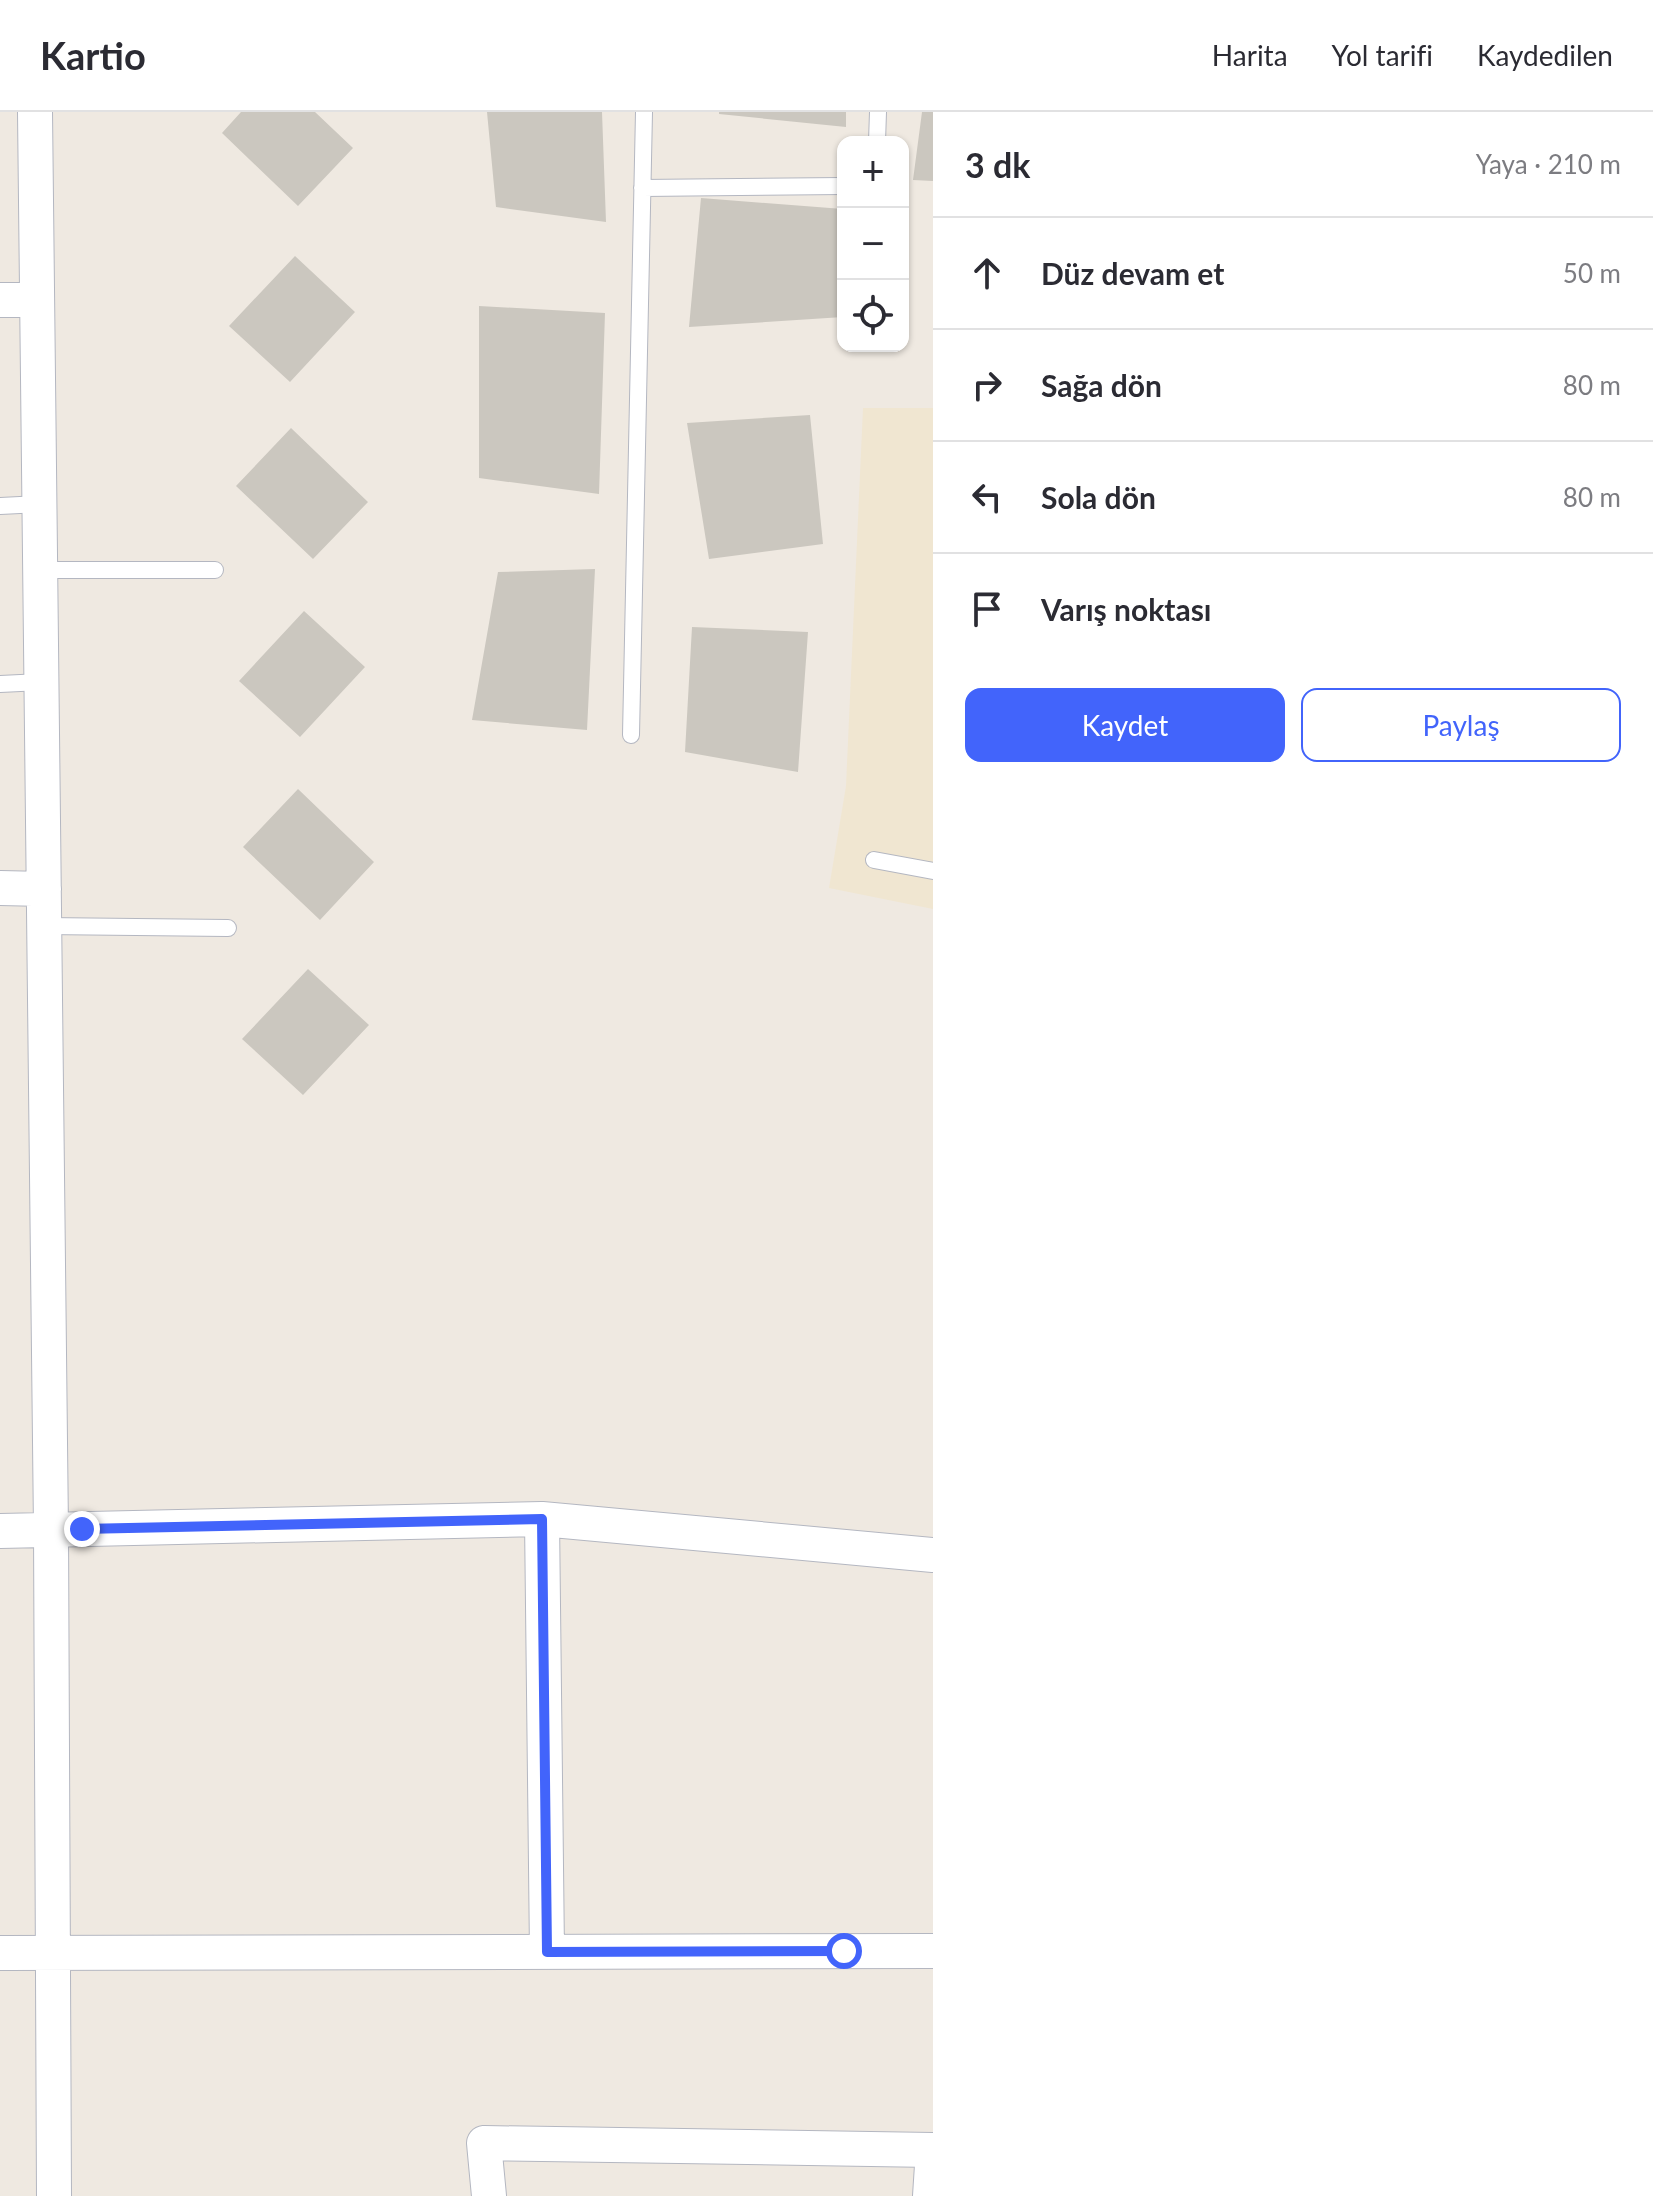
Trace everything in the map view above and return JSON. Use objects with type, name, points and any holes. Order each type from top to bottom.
[{"type":"street","points":[[35,112],[51,1530],[54,2196]]},
{"type":"street","points":[[0,300],[37,300]]},
{"type":"street","points":[[0,888],[44,889]]},
{"type":"street","points":[[542,1519],[547,1952]]},
{"type":"street","points":[[0,1531],[542,1519],[933,1555]]},
{"type":"street","points":[[0,1953],[933,1951]]},
{"type":"street","points":[[489,2196],[484,2143],[933,2150],[930,2196]]},
{"type":"lane","points":[[631,735],[644,112]]},
{"type":"lane","points":[[877,136],[878,112]]},
{"type":"lane","points":[[642,188],[837,186]]},
{"type":"lane","points":[[0,506],[40,504]]},
{"type":"lane","points":[[40,570],[215,570]]},
{"type":"lane","points":[[0,684],[41,682]]},
{"type":"lane","points":[[874,860],[933,871]]},
{"type":"lane","points":[[44,926],[228,928]]},
{"type":"shaded area","points":[[863,408],[933,408],[933,909],[829,888],[846,786]]},
{"type":"building","points":[[241,112],[315,112],[353,148],[298,206],[222,133]]},
{"type":"building","points":[[487,112],[602,112],[606,222],[496,207]]},
{"type":"building","points":[[846,112],[846,127],[719,114]]},
{"type":"building","points":[[922,112],[933,112],[933,181],[913,180]]},
{"type":"building","points":[[701,198],[837,209],[837,317],[689,327]]},
{"type":"building","points":[[295,256],[355,312],[290,382],[229,326]]},
{"type":"building","points":[[479,306],[605,313],[599,494],[479,478]]},
{"type":"building","points":[[810,415],[823,544],[709,559],[687,423]]},
{"type":"building","points":[[291,428],[368,502],[313,559],[236,486]]},
{"type":"building","points":[[595,569],[587,730],[472,720],[498,572]]},
{"type":"building","points":[[304,611],[365,667],[300,737],[239,681]]},
{"type":"building","points":[[692,627],[808,632],[798,772],[685,752]]},
{"type":"building","points":[[298,789],[374,862],[320,920],[243,847]]},
{"type":"building","points":[[308,969],[369,1025],[303,1095],[242,1039]]},
{"type":"route","points":[[82,1529],[542,1519],[547,1952],[844,1951]]}]
